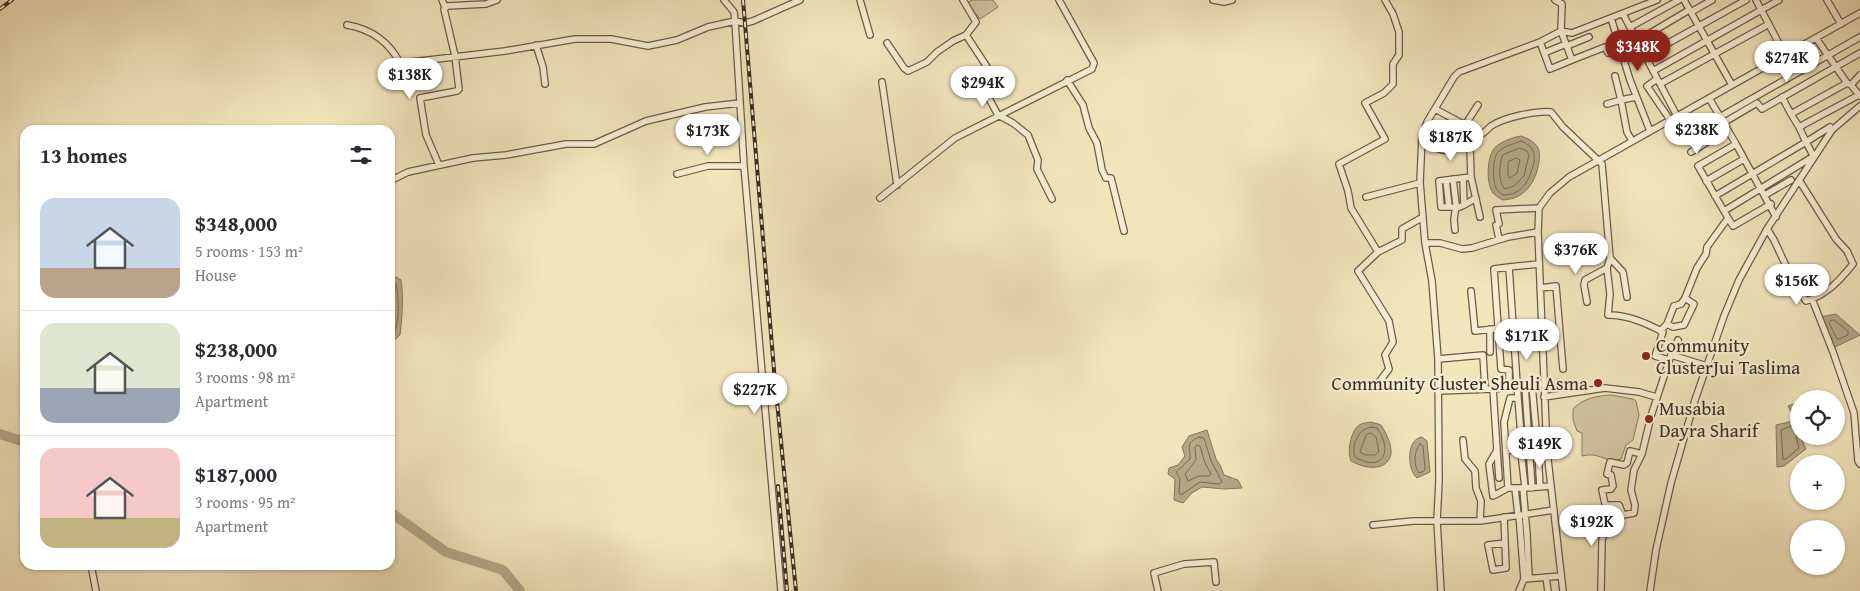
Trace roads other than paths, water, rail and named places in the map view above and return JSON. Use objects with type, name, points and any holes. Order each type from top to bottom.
[{"type":"street","points":[[439,165],[426,135],[420,98],[458,90],[459,86],[445,7],[442,0]]},
{"type":"street","points":[[445,7],[486,4],[497,0]]},
{"type":"street","points":[[724,0],[734,12],[735,21],[744,166],[781,591]]},
{"type":"street","points":[[347,25],[367,30],[383,40],[394,52],[400,63],[576,39],[611,39],[648,46],[677,40],[708,27],[735,21],[745,23],[753,21],[800,0]]},
{"type":"street","points":[[860,0],[870,35]]},
{"type":"street","points":[[887,43],[908,71],[927,62],[953,40],[966,35],[976,22],[963,0]]},
{"type":"street","points":[[880,198],[955,138],[1092,69],[1094,63],[1059,0]]},
{"type":"street","points":[[1213,0],[1224,2],[1232,0]]},
{"type":"street","points":[[1378,252],[1351,208],[1348,191],[1339,164],[1385,140],[1365,103],[1384,93],[1393,84],[1393,64],[1399,55],[1399,32],[1393,14],[1385,0]]},
{"type":"street","points":[[1555,0],[1562,4],[1562,31],[1572,60]]},
{"type":"street","points":[[1440,591],[1437,521],[1439,481],[1438,359],[1432,281],[1425,243],[1420,183],[1422,137],[1427,122],[1454,77],[1459,72],[1540,42],[1562,31],[1572,33],[1657,0]]},
{"type":"street","points":[[1630,27],[1679,0]]},
{"type":"street","points":[[1684,0],[1732,86]]},
{"type":"street","points":[[1637,41],[1712,0]]},
{"type":"street","points":[[1645,56],[1746,0]]},
{"type":"street","points":[[1756,0],[1785,55]]},
{"type":"street","points":[[1653,71],[1779,0]]},
{"type":"street","points":[[1827,0],[1841,24]]},
{"type":"street","points":[[1563,591],[1551,486],[1544,396],[1538,208],[1550,193],[1568,176],[1860,13]]},
{"type":"street","points":[[1622,14],[1678,116]]},
{"type":"street","points":[[1611,18],[1636,97],[1650,131]]},
{"type":"street","points":[[1670,120],[1647,86],[1714,56],[1769,24]]},
{"type":"street","points":[[966,35],[993,76],[986,93],[998,115],[1013,123],[1028,135],[1038,160],[1037,169],[1052,199]]},
{"type":"street","points":[[1544,53],[1588,37]]},
{"type":"street","points":[[1684,138],[1719,116],[1860,37]]},
{"type":"street","points":[[1799,128],[1859,95],[1835,67],[1816,38]]},
{"type":"street","points":[[1540,42],[1550,69],[1605,47],[1608,54],[1620,50]]},
{"type":"street","points":[[536,45],[543,67],[545,84]]},
{"type":"street","points":[[1723,123],[1757,103],[1762,109],[1860,53]]},
{"type":"street","points":[[1791,114],[1849,84],[1860,75]]},
{"type":"street","points":[[1615,76],[1627,132],[1632,141]]},
{"type":"street","points":[[1067,80],[1083,105],[1089,128],[1097,143],[1102,170],[1106,178],[1111,178],[1124,230]]},
{"type":"street","points":[[882,82],[897,185]]},
{"type":"street","points":[[1607,104],[1636,97]]},
{"type":"street","points":[[1782,97],[1814,156]]},
{"type":"street","points":[[1709,98],[1771,204],[1776,217]]},
{"type":"street","points":[[395,178],[408,172],[480,157],[506,155],[566,144],[594,144],[646,121],[705,107],[740,102]]},
{"type":"street","points":[[1452,120],[1438,152],[1452,152],[1465,125],[1478,105]]},
{"type":"street","points":[[1650,591],[1656,550],[1671,483],[1707,366],[1724,316],[1739,280],[1767,229],[1832,130],[1860,106]]},
{"type":"street","points":[[1435,109],[1452,120],[1483,134],[1492,126],[1505,121],[1540,112],[1551,112],[1563,127],[1602,164],[1610,258],[1607,268],[1610,294],[1608,315],[1619,315],[1648,324],[1663,332],[1655,356],[1670,357],[1707,366]]},
{"type":"street","points":[[1715,196],[1830,127],[1832,130]]},
{"type":"street","points":[[1691,152],[1727,130]]},
{"type":"street","points":[[1479,133],[1470,147],[1471,177],[1480,217]]},
{"type":"street","points":[[1736,144],[1698,166],[1706,181],[1733,226],[1771,204]]},
{"type":"street","points":[[1724,211],[1814,156]]},
{"type":"street","points":[[1706,181],[1744,159]]},
{"type":"street","points":[[676,174],[708,166],[744,166]]},
{"type":"street","points":[[1471,177],[1438,181],[1440,204],[1441,207],[1453,207],[1464,205],[1476,198]]},
{"type":"street","points":[[1463,178],[1464,205]]},
{"type":"street","points":[[1450,179],[1455,230]]},
{"type":"street","points":[[1765,196],[1791,180]]},
{"type":"street","points":[[1767,229],[1787,268],[1791,269],[1794,274],[1806,300],[1812,299],[1837,283],[1853,264],[1847,251],[1836,238],[1799,180]]},
{"type":"street","points":[[1366,197],[1420,183]]},
{"type":"street","points":[[1499,240],[1496,225],[1499,224],[1496,210],[1538,208]]},
{"type":"street","points":[[1376,386],[1389,369],[1385,356],[1393,342],[1390,321],[1358,271],[1378,252],[1402,240],[1402,229],[1423,217]]},
{"type":"street","points":[[1660,331],[1667,324],[1674,306],[1681,304],[1685,298],[1706,254],[1707,247],[1728,218]]},
{"type":"street","points":[[1425,243],[1440,243],[1462,249],[1538,232]]},
{"type":"street","points":[[1610,258],[1622,272],[1627,297]]},
{"type":"street","points":[[1509,388],[1509,370],[1501,369],[1494,269],[1540,264]]},
{"type":"street","points":[[1509,268],[1522,387],[1527,488],[1526,578],[1519,591]]},
{"type":"street","points":[[1587,302],[1585,280],[1607,268]]},
{"type":"street","points":[[1540,288],[1556,286],[1563,368]]},
{"type":"street","points":[[1471,292],[1475,333],[1490,329],[1541,324]]},
{"type":"street","points":[[1667,324],[1673,326],[1684,325],[1694,304],[1685,298]]},
{"type":"street","points":[[1812,299],[1854,413],[1858,461],[1860,464]]},
{"type":"street","points":[[1490,329],[1490,352]]},
{"type":"street","points":[[1642,454],[1630,451],[1627,463],[1624,465],[1610,462],[1607,474],[1611,475],[1613,486],[1611,489],[1602,490],[1605,504],[1619,505],[1623,515],[1634,513],[1635,506],[1631,490],[1634,470],[1642,454],[1656,397],[1678,340]]},
{"type":"street","points":[[1438,359],[1483,355],[1485,389]]},
{"type":"street","points":[[1439,391],[1509,388],[1544,383]]},
{"type":"street","points":[[1532,385],[1540,487]]},
{"type":"street","points":[[1522,387],[1518,398],[1525,450]]},
{"type":"street","points":[[1544,396],[1605,388],[1639,392],[1656,397]]},
{"type":"street","points":[[1493,389],[1499,478]]},
{"type":"street","points":[[1508,488],[1504,422],[1510,398],[1518,398]]},
{"type":"street","points":[[1463,440],[1465,459],[1476,471],[1476,488],[1481,501],[1480,520]]},
{"type":"street","points":[[1497,450],[1489,464],[1493,496],[1508,488],[1551,486]]},
{"type":"street","points":[[1506,451],[1525,450],[1538,452]]},
{"type":"street","points":[[1516,488],[1526,578]]},
{"type":"street","points":[[1601,591],[1602,541],[1607,521],[1608,505]]},
{"type":"street","points":[[1373,525],[1413,521],[1480,520],[1554,510]]},
{"type":"street","points":[[1504,517],[1506,568],[1493,570],[1488,545],[1505,544]]},
{"type":"street","points":[[1158,591],[1154,573],[1184,564],[1214,562],[1216,582]]},
{"type":"street","points":[[92,570],[96,591]]},
{"type":"street","points":[[1526,578],[1561,576]]},
{"type":"street","points":[[1546,577],[1548,591]]},
{"type":"water","points":[[1521,136],[1533,142],[1538,149],[1537,171],[1529,187],[1521,195],[1503,200],[1494,194],[1489,184],[1489,159],[1493,150],[1498,145]]},
{"type":"water","points":[[395,277],[401,280],[403,301],[400,335],[395,340]]},
{"type":"water","points":[[1836,314],[1860,335],[1835,347],[1820,317]]},
{"type":"water","points":[[1371,422],[1381,425],[1391,446],[1391,454],[1385,464],[1368,467],[1351,461],[1349,449],[1356,428],[1361,424]]},
{"type":"water","points":[[1790,422],[1790,445],[1804,445],[1806,449],[1798,455],[1790,455],[1790,461],[1784,466],[1777,467],[1776,425]]},
{"type":"water","points":[[1207,430],[1216,459],[1224,475],[1238,480],[1242,488],[1202,487],[1192,493],[1183,503],[1174,500],[1175,479],[1168,474],[1169,468],[1178,465],[1185,456],[1182,447],[1189,436]]},
{"type":"water","points":[[1422,437],[1427,441],[1430,472],[1417,478],[1411,468],[1410,455],[1413,443]]},
{"type":"waterway","points":[[0,434],[20,440]]},
{"type":"waterway","points":[[395,516],[446,552],[503,570],[520,591]]},
{"type":"railway","points":[[0,9],[12,0]]},
{"type":"railway","points":[[743,0],[775,382],[796,591]]},
{"type":"railway","points":[[778,486],[787,591]]},
{"type":"place","name":"Community ClusterJui Taslima","points":[[1646,356]]},
{"type":"place","name":"Community Cluster Sheuli Asma","points":[[1598,383]]},
{"type":"place","name":"Musabia Dayra Sharif","points":[[1649,419]]}]
